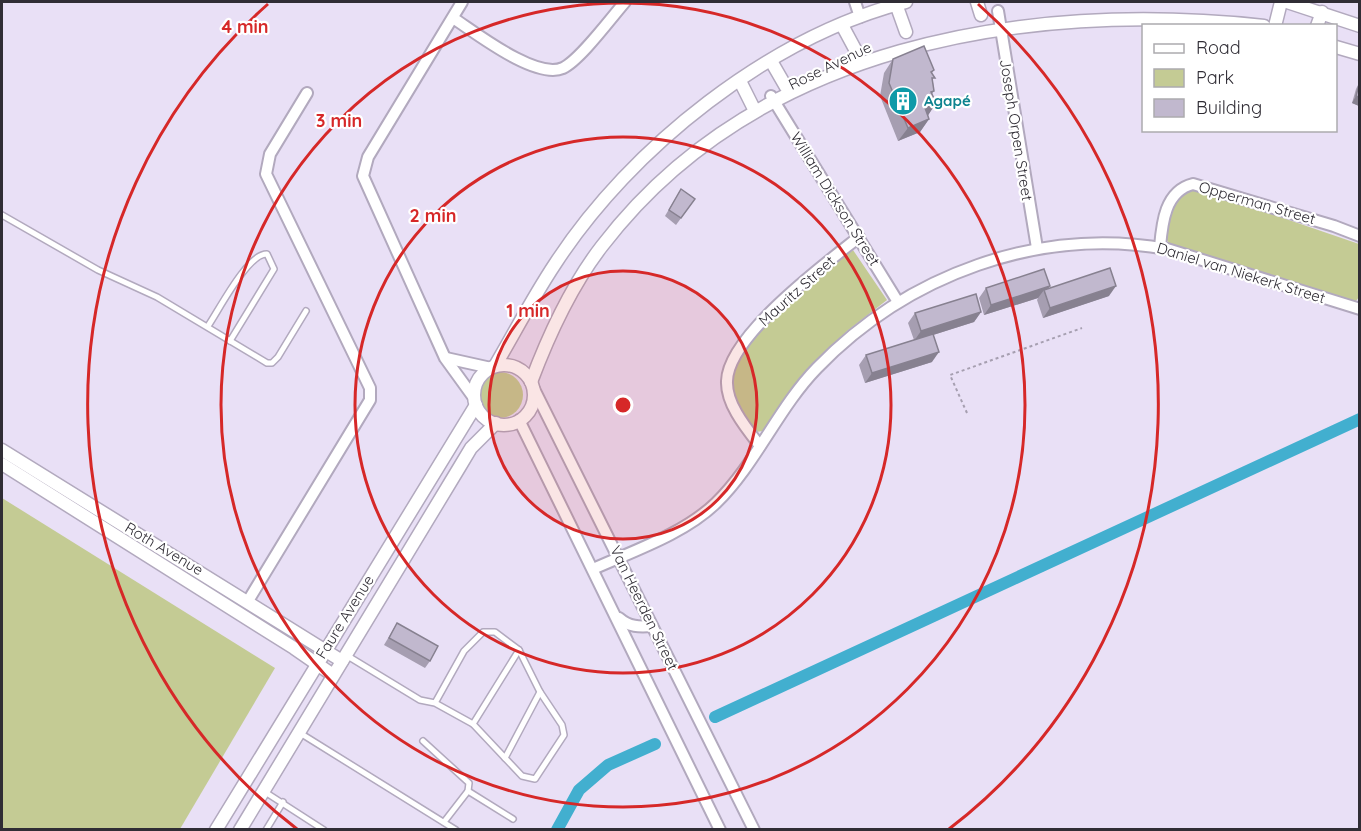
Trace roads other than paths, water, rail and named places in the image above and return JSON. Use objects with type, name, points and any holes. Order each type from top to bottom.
[{"type":"street","points":[[445,357],[493,367],[504,365],[520,369],[532,384],[534,394],[530,409],[519,420],[509,424],[496,423],[486,418],[445,357],[366,187],[363,168],[462,2]]},
{"type":"street","points":[[453,18],[520,60],[535,68],[552,71],[570,64],[626,2]]},
{"type":"street","points":[[855,2],[860,17]]},
{"type":"street","points":[[977,2],[975,16],[1002,10]]},
{"type":"street","points":[[1276,24],[1281,2]]},
{"type":"street","points":[[1287,2],[1307,4],[1359,26]]},
{"type":"street","points":[[901,3],[907,32]]},
{"type":"street","name":"Rose Avenue","points":[[493,367],[556,263],[613,190],[641,159],[683,122],[771,61],[860,17],[874,7],[901,3]]},
{"type":"street","points":[[1177,7],[1228,15],[1257,24]]},
{"type":"street","name":"Joseph Orpen Street","points":[[1002,10],[1037,248]]},
{"type":"street","points":[[1318,24],[1322,12]]},
{"type":"street","points":[[842,25],[847,56]]},
{"type":"street","name":"Rose Avenue","points":[[532,384],[554,325],[601,246],[662,180],[695,150],[753,107],[786,87],[871,45]]},
{"type":"street","points":[[1337,48],[1359,54]]},
{"type":"street","points":[[771,61],[786,87]]},
{"type":"street","points":[[740,81],[753,107]]},
{"type":"street","points":[[248,601],[370,400],[370,388],[266,174],[270,154],[307,93]]},
{"type":"street","name":"William Dickson Street","points":[[771,96],[898,302]]},
{"type":"street","name":"Opperman Street","points":[[1160,247],[1167,207],[1176,193],[1184,186],[1193,184],[1323,222],[1359,236]]},
{"type":"street","name":"Mauritz Street","points":[[759,446],[737,414],[728,393],[727,374],[745,341],[767,315],[804,281],[859,237]]},
{"type":"street","name":"Daniel van Niekerk Street","points":[[593,569],[681,527],[715,504],[816,369],[898,302],[950,275],[984,262],[1037,248],[1098,244],[1160,247],[1359,309]]},
{"type":"street","points":[[475,401],[478,380],[493,367]]},
{"type":"street","name":"Van Heerden Street","points":[[532,384],[754,830]]},
{"type":"street","name":"Faure Avenue","points":[[216,830],[475,401]]},
{"type":"street","name":"Van Heerden Street","points":[[519,420],[720,830]]},
{"type":"street","name":"Faure Avenue","points":[[240,830],[471,448],[496,423]]},
{"type":"street","name":"Roth Avenue","points":[[2,450],[344,658]]},
{"type":"street","name":"Roth Avenue","points":[[2,464],[333,675]]},
{"type":"street","points":[[394,538],[414,544]]},
{"type":"street","points":[[616,616],[632,626],[652,626]]},
{"type":"lane","points":[[2,215],[98,270],[157,297],[267,363],[272,363],[306,311]]},
{"type":"lane","points":[[208,326],[243,272],[259,256],[267,254],[274,269],[230,340]]},
{"type":"lane","points":[[344,658],[420,700],[435,703],[473,724],[522,776],[535,779],[563,739],[562,725],[540,692],[519,650],[495,632],[483,632],[464,651],[435,703]]},
{"type":"lane","points":[[473,724],[519,650]]},
{"type":"lane","points":[[505,758],[540,692]]},
{"type":"lane","points":[[298,733],[456,830]]},
{"type":"lane","points":[[423,741],[467,779],[468,791],[444,822]]},
{"type":"lane","points":[[263,791],[324,830]]},
{"type":"lane","points":[[468,791],[513,819]]},
{"type":"lane","points":[[266,830],[283,802]]},
{"type":"waterway","points":[[715,717],[1360,419]]},
{"type":"waterway","points":[[557,830],[579,790],[608,765],[655,744]]},
{"type":"place","name":"Agapé","points":[[903,101]]}]
